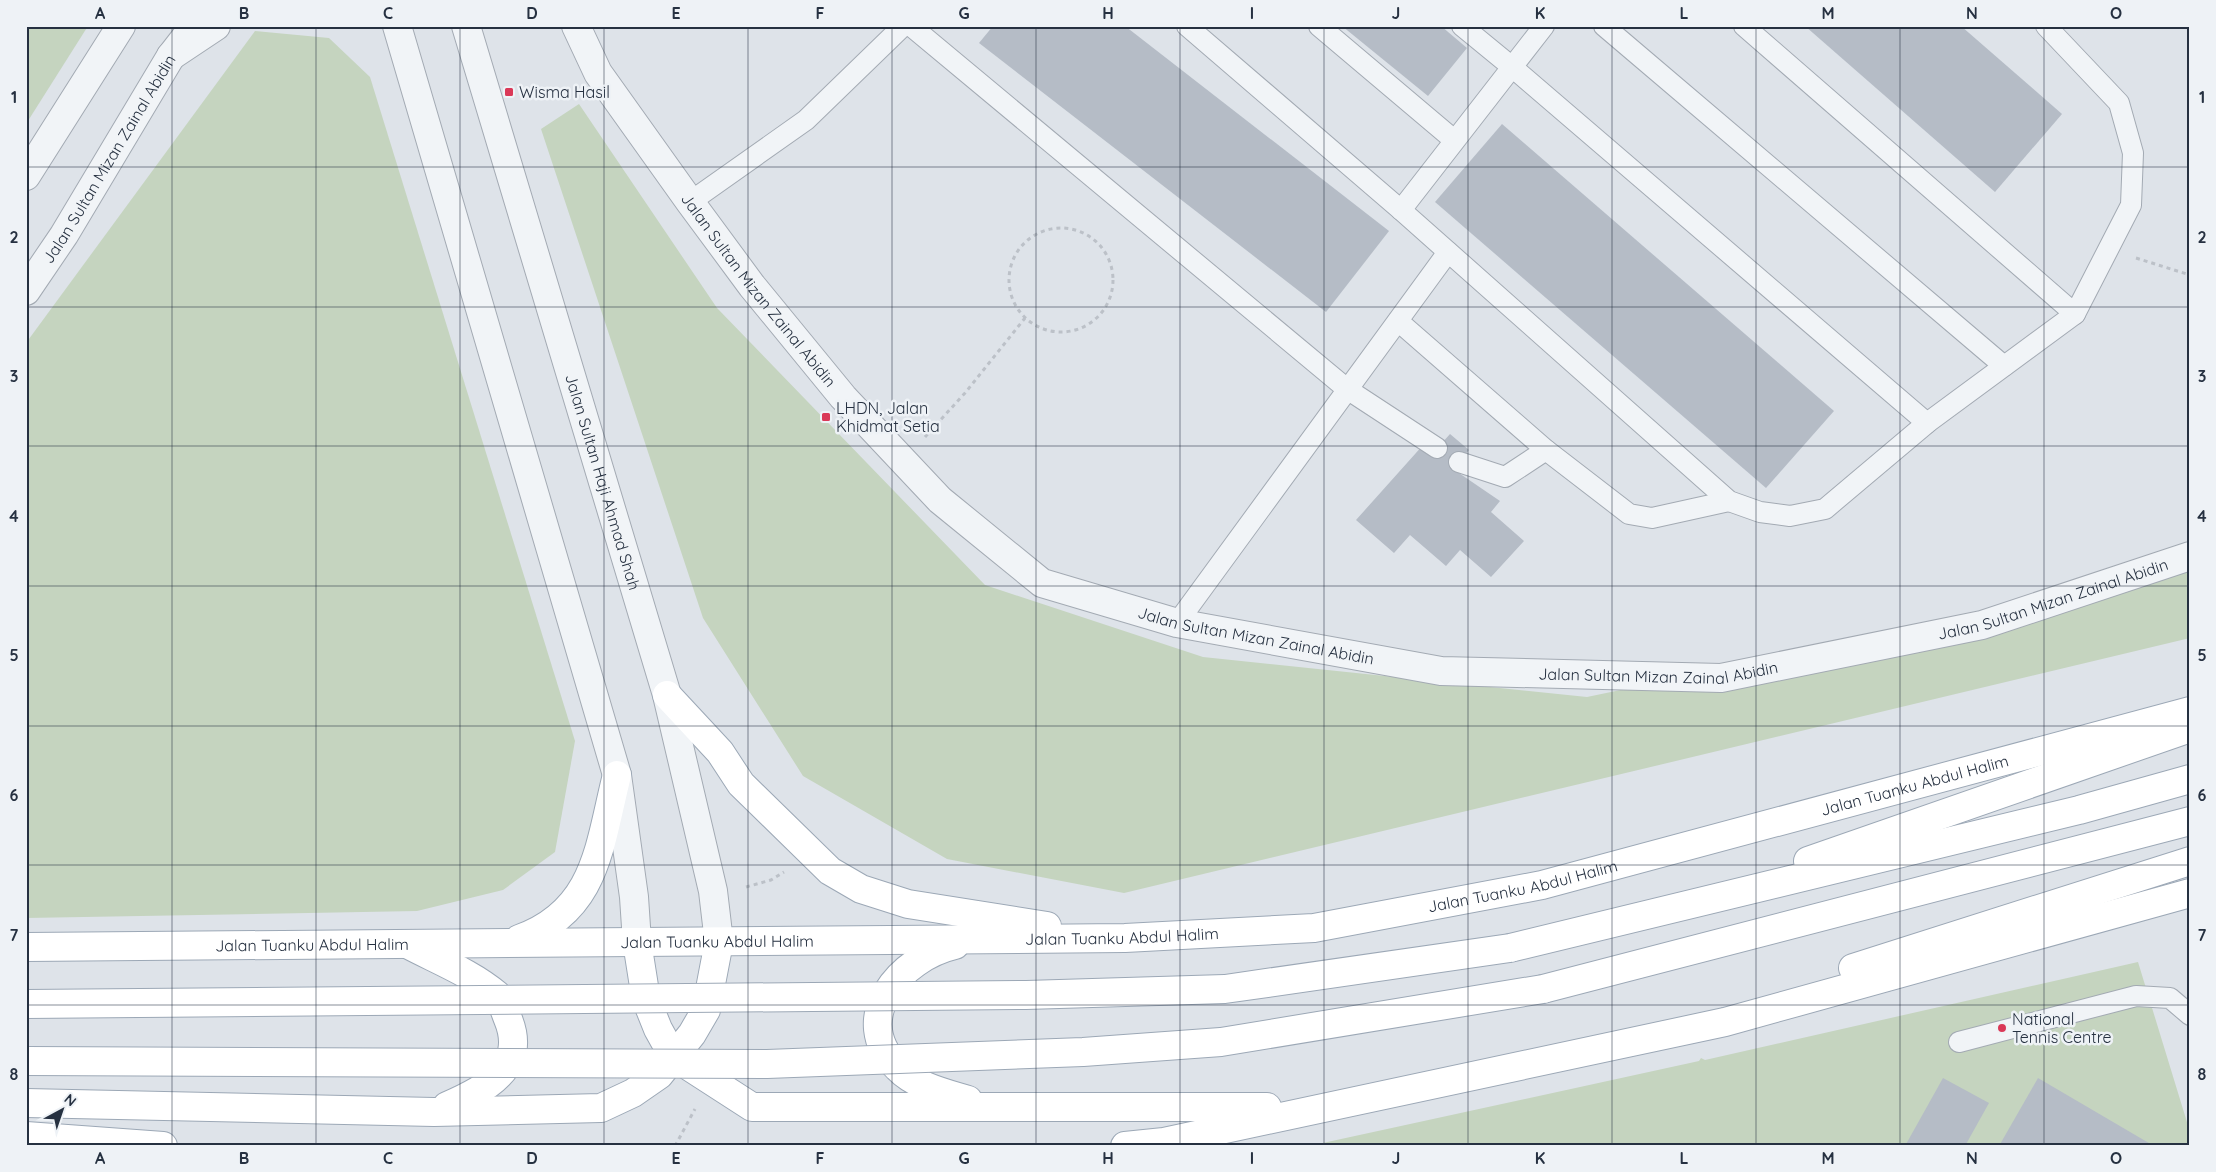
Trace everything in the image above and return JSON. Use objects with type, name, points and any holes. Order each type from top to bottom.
[{"type":"main road","points":[[667,695],[720,752],[741,784],[768,812],[830,871],[862,889],[908,904],[1125,938]]},
{"type":"main road","name":"Jalan Tuanku Abdul Halim","points":[[26,947],[1125,938],[1314,928],[1542,885],[2190,711]]},
{"type":"main road","points":[[1643,917],[2190,728]]},
{"type":"main road","points":[[513,942],[531,935],[550,924],[581,895],[596,862],[617,776]]},
{"type":"main road","points":[[26,1004],[1026,995],[1215,989],[1510,948],[2079,810],[2190,779]]},
{"type":"main road","points":[[26,1061],[767,1064],[1083,1052],[1221,1042],[1543,988],[2190,821]]},
{"type":"main road","points":[[1725,1022],[1806,983],[2190,860]]},
{"type":"main road","points":[[1125,1146],[1164,1142],[1725,1022],[2190,893]]},
{"type":"main road","points":[[983,939],[936,950],[907,970],[886,992],[877,1020],[877,1036],[883,1050],[899,1069],[918,1082],[991,1107]]},
{"type":"main road","points":[[637,942],[646,1000],[658,1029],[673,1056],[752,1107],[1329,1107]]},
{"type":"main road","points":[[26,1104],[434,1112],[601,1108],[633,1093],[659,1075],[692,1034],[706,1010],[719,942]]},
{"type":"main road","points":[[406,944],[472,979],[498,997],[511,1026],[512,1051],[504,1072],[479,1093],[434,1112]]},
{"type":"main road","points":[[26,1136],[163,1146]]},
{"type":"street","points":[[26,176],[122,26]]},
{"type":"street","name":"Jalan Sultan Mizan Zainal Abidin","points":[[26,291],[64,235],[171,56],[193,26]]},
{"type":"street","points":[[171,56],[216,26]]},
{"type":"street","points":[[382,26],[400,37],[617,776],[634,897],[637,942]]},
{"type":"street","name":"Jalan Sultan Haji Ahmad Shah","points":[[466,26],[667,695],[713,891],[719,942]]},
{"type":"street","name":"Jalan Sultan Mizan Zainal Abidin","points":[[576,26],[598,73],[690,202],[752,286],[843,397],[940,500],[1042,583],[1177,623],[1441,671],[1722,678],[1982,625],[2190,556]]},
{"type":"lane","points":[[690,202],[806,120],[903,26]]},
{"type":"lane","points":[[911,26],[1347,389],[1437,448]]},
{"type":"lane","points":[[1187,26],[1401,210],[1729,501],[1760,512],[1790,516],[1825,509],[1927,423],[2075,314],[2110,249],[2131,205],[2134,153],[2119,103],[2046,26]]},
{"type":"lane","points":[[1319,26],[1454,140]]},
{"type":"lane","points":[[1462,26],[1927,423]]},
{"type":"lane","points":[[1401,210],[1544,26]]},
{"type":"lane","points":[[1604,26],[2004,366]]},
{"type":"lane","points":[[1744,26],[2075,314]]},
{"type":"lane","points":[[1177,623],[1448,252]]},
{"type":"lane","points":[[1398,320],[1546,450],[1629,514],[1652,518],[1729,501]]},
{"type":"lane","points":[[1459,462],[1505,477],[1546,450]]},
{"type":"lane","points":[[1959,1042],[2136,996],[2170,998],[2190,1015]]},
{"type":"path","points":[[1062,227],[1080,231],[1095,240],[1107,255],[1112,270],[1113,287],[1108,302],[1099,316],[1086,326],[1070,331],[1054,332],[1039,327],[1025,318],[1014,304],[1008,286],[1009,268],[1016,252],[1028,238],[1044,230],[1062,227]]},
{"type":"path","points":[[2110,249],[2190,275]]},
{"type":"path","points":[[942,420],[1025,318]]},
{"type":"green space","points":[[26,26],[88,26],[26,124]]},
{"type":"green space","points":[[255,31],[329,38],[370,77],[575,741],[555,852],[503,890],[417,911],[26,918],[26,343]]},
{"type":"green space","points":[[579,104],[717,308],[985,585],[1203,657],[1587,697],[2190,571],[2190,638],[1124,893],[947,859],[803,776],[703,618],[541,129]]},
{"type":"green space","name":"National Tennis Centre","points":[[2138,962],[2190,1132],[2190,1146],[1309,1146],[1699,1061],[1701,1058],[1705,1060]]},
{"type":"building","points":[[993,26],[1125,26],[1389,231],[1326,312],[979,43]]},
{"type":"building","points":[[1342,26],[1441,26],[1467,48],[1428,96]]},
{"type":"building","points":[[1805,26],[1961,26],[2062,114],[1995,192]]},
{"type":"building","points":[[1502,124],[1834,411],[1766,488],[1435,202]]},
{"type":"building","points":[[1450,434],[1469,450],[1453,469],[1500,501],[1491,512],[1524,541],[1491,577],[1460,550],[1446,566],[1410,535],[1394,553],[1356,520],[1424,444],[1433,453]]},
{"type":"building","points":[[1943,1078],[1989,1103],[1965,1146],[1905,1146]]},
{"type":"building","points":[[2038,1078],[2154,1146],[1999,1146]]},
{"type":"place","name":"Wisma Hasil","points":[[509,92]]},
{"type":"place","name":"LHDN, Jalan Khidmat Setia","points":[[826,417]]},
{"type":"place","name":"National Tennis Centre","points":[[2002,1028]]}]
